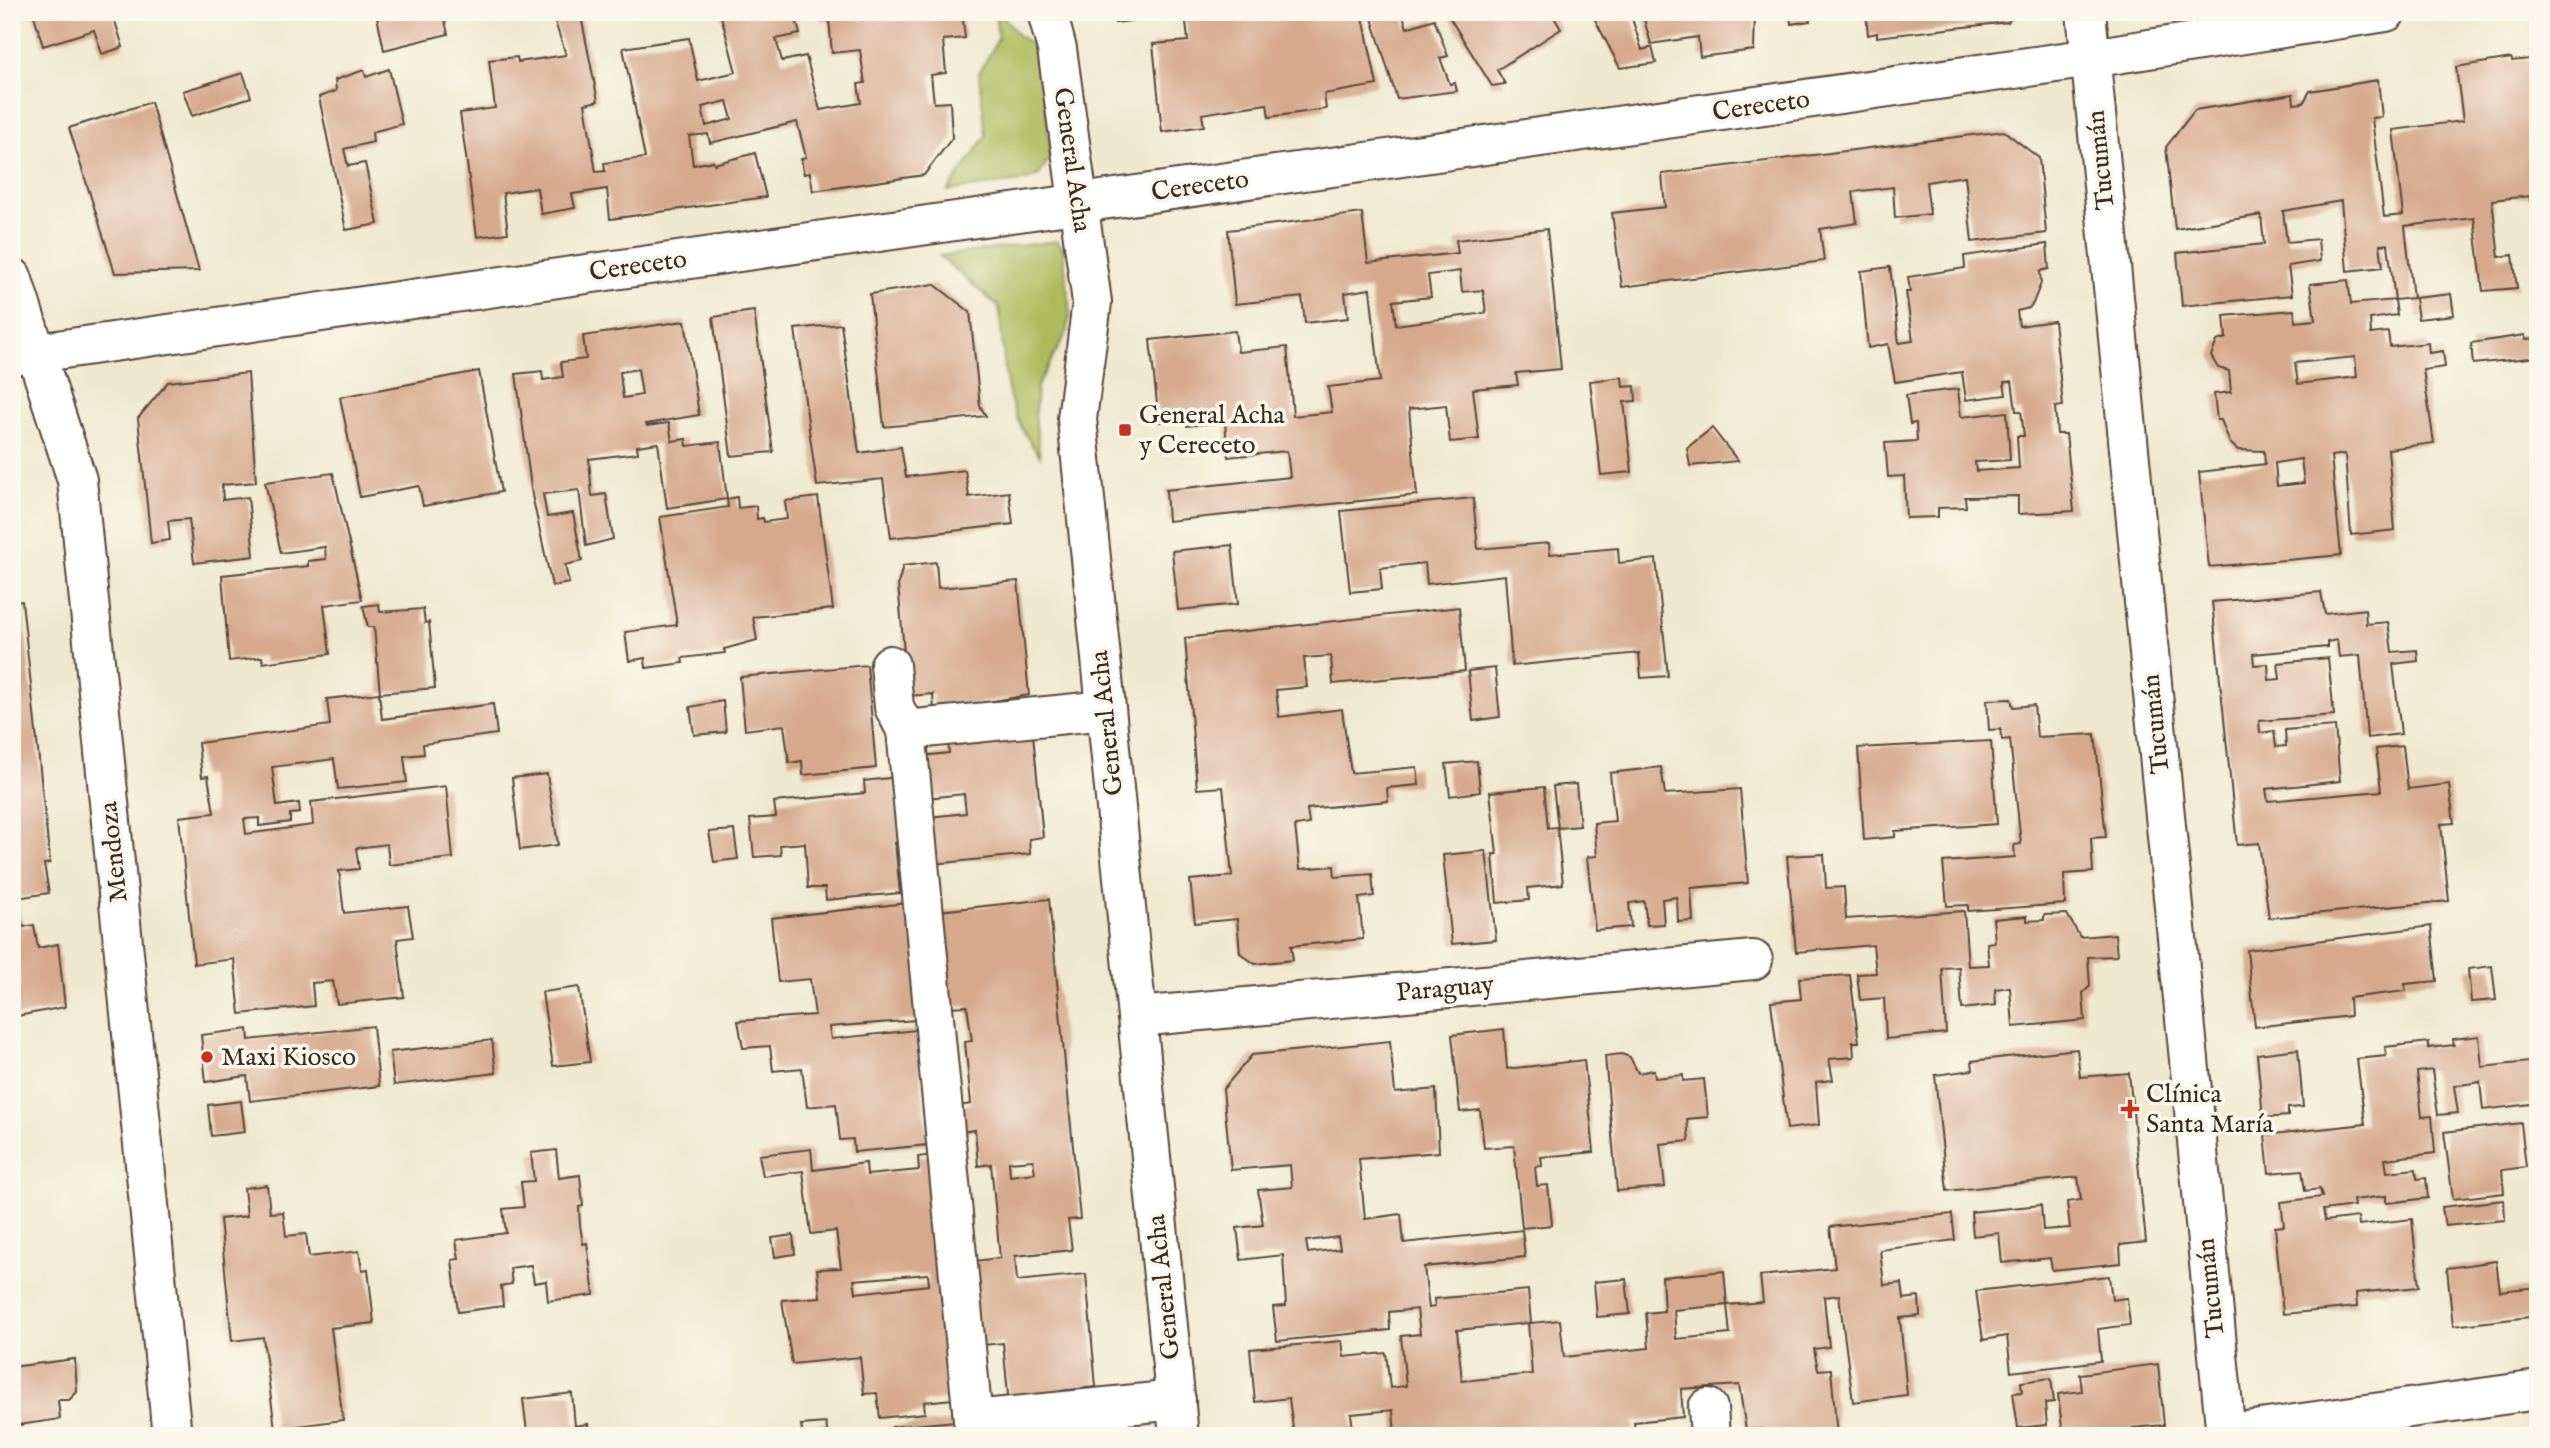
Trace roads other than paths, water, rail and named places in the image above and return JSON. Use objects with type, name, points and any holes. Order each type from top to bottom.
[{"type":"street","name":"General Acha","points":[[1047,12],[1056,49],[1092,302],[1077,419],[1178,1418]]},
{"type":"street","name":"Tucumán","points":[[2086,12],[2226,1435]]},
{"type":"street","name":"Cereceto","points":[[24,354],[2091,58],[2386,12]]},
{"type":"street","name":"Mendoza","points":[[12,277],[24,354],[77,480],[172,1436]]},
{"type":"street","points":[[890,665],[894,707],[906,730],[973,1420],[1178,1418]]},
{"type":"street","points":[[906,730],[1106,710]]},
{"type":"street","name":"Paraguay","points":[[1137,1017],[1753,960]]},
{"type":"street","points":[[2226,1435],[2538,1390]]},
{"type":"place","name":"General Acha y Cereceto","points":[[1125,430]]},
{"type":"place","name":"Maxi Kiosco","points":[[207,1057]]},
{"type":"place","name":"Clínica Santa María","points":[[2130,1109]]}]
